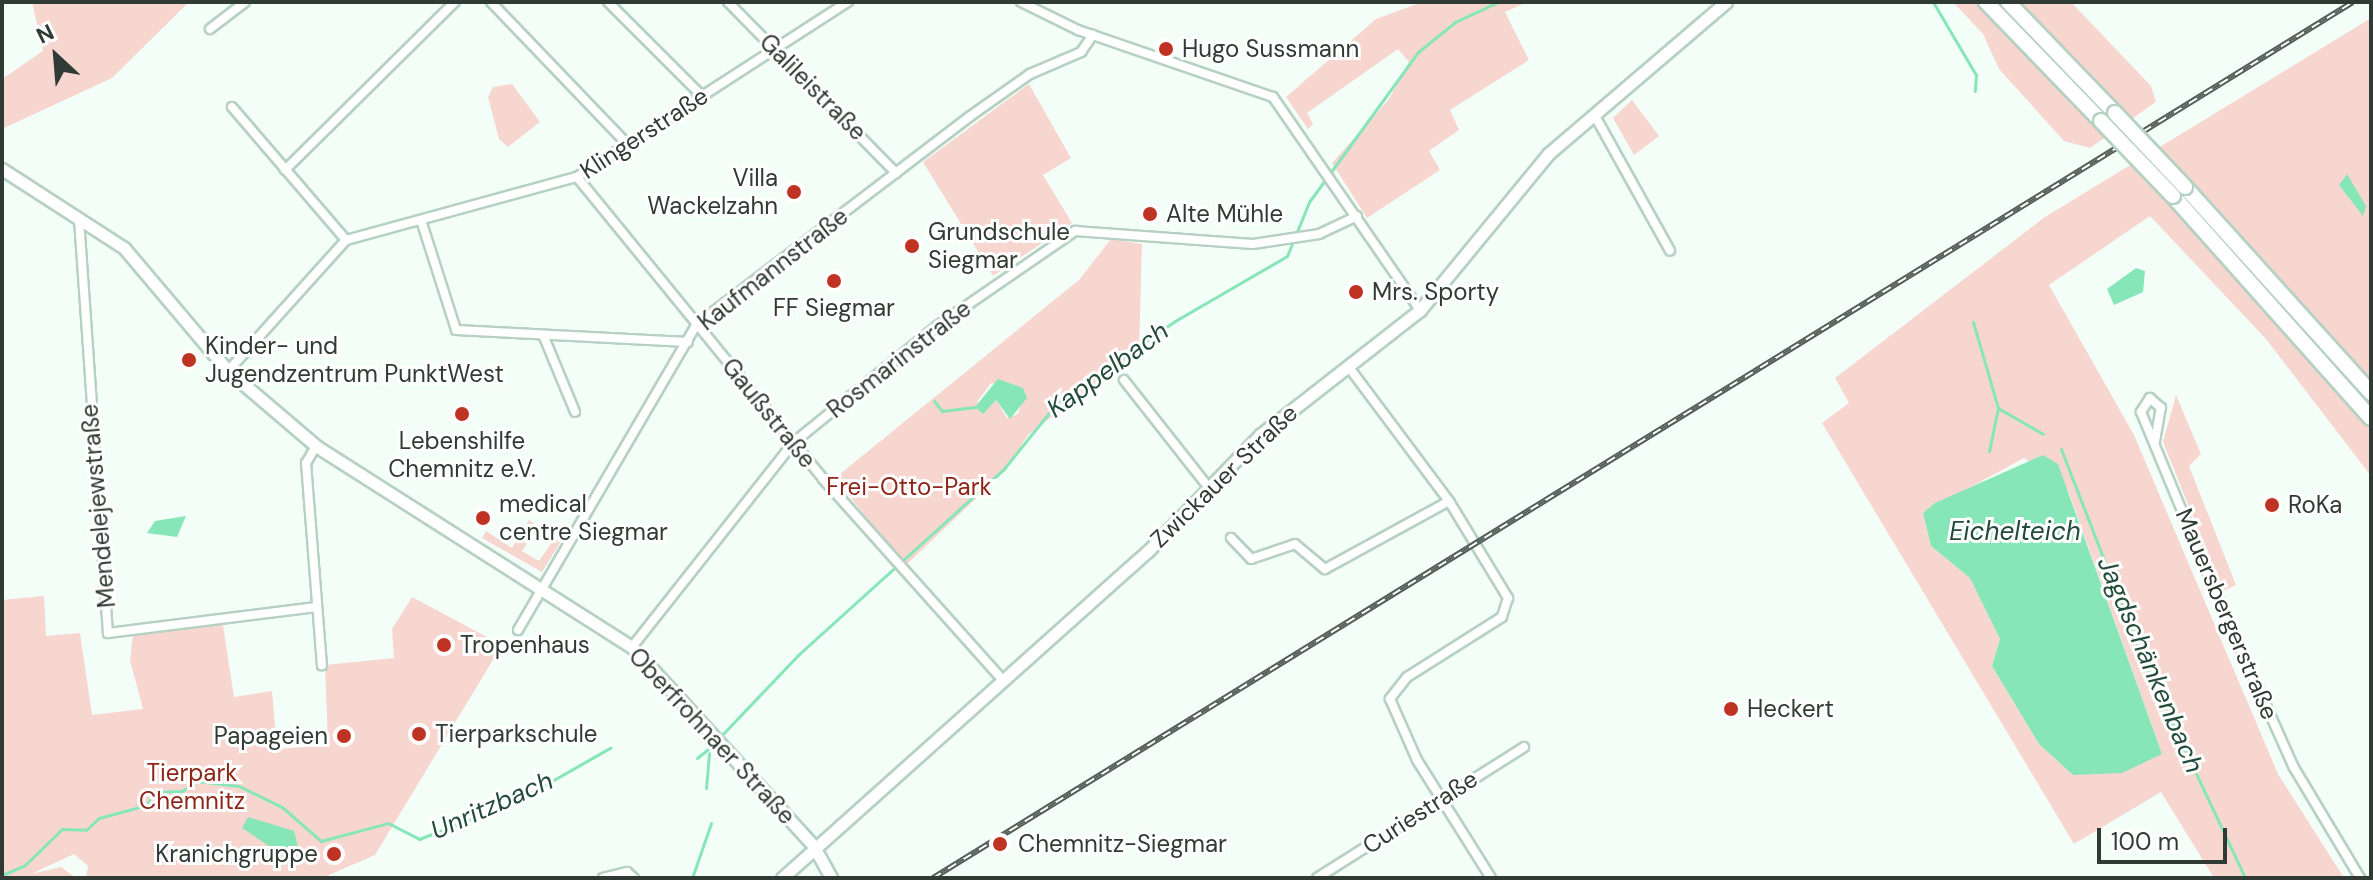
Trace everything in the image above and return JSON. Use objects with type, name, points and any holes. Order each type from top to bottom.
[{"type":"highway","points":[[1986,2],[2173,196],[2371,418]]},
{"type":"highway","points":[[2008,2],[2185,187],[2371,393]]},
{"type":"main road","name":"Zwickauer Straße","points":[[782,878],[813,845],[1209,488],[1260,435],[1420,310],[1548,154],[1726,2]]},
{"type":"main road","name":"Oberfrohnaer Straße","points":[[2,169],[142,264],[228,371],[316,446],[365,483],[544,587],[632,647],[813,845],[831,878]]},
{"type":"street","points":[[210,29],[245,2]]},
{"type":"street","points":[[285,170],[455,2]]},
{"type":"street","points":[[491,2],[627,144]]},
{"type":"street","points":[[608,2],[702,96]]},
{"type":"street","name":"Galileistraße","points":[[728,2],[896,173]]},
{"type":"street","name":"Klingerstraße","points":[[346,240],[577,177],[848,2]]},
{"type":"street","points":[[1021,2],[1093,35],[1273,97],[1420,310]]},
{"type":"street","name":"Kaufmannstraße","points":[[518,630],[696,325],[1030,74],[1081,52],[1093,35]]},
{"type":"street","points":[[228,371],[346,240],[232,107]]},
{"type":"street","points":[[1595,116],[1670,251]]},
{"type":"street","name":"Gaußstraße","points":[[577,177],[827,483],[1001,678]]},
{"type":"street","name":"Rosmarinstraße","points":[[632,647],[794,442],[937,326],[1075,231],[1187,243],[1287,240],[1305,238],[1357,216]]},
{"type":"street","name":"Mendelejewstraße","points":[[79,219],[108,633],[316,607]]},
{"type":"street","points":[[421,220],[453,327],[501,335],[688,342]]},
{"type":"street","points":[[544,337],[575,412]]},
{"type":"street","points":[[1348,366],[1449,501],[1508,603],[1502,617],[1392,691],[1393,717],[1491,878]]},
{"type":"street","points":[[1124,380],[1209,488]]},
{"type":"street","name":"Mauersbergerstraße","points":[[2155,441],[2161,408],[2150,398],[2141,412],[2218,598],[2306,784],[2360,878]]},
{"type":"street","points":[[316,446],[306,463],[322,665]]},
{"type":"street","points":[[1231,538],[1251,559],[1295,544],[1325,569],[1449,501]]},
{"type":"street","name":"Curiestraße","points":[[1317,878],[1524,747]]},
{"type":"street","points":[[603,878],[627,872],[634,878]]},
{"type":"green space","points":[[32,2],[189,2],[112,78],[2,129],[2,79],[43,51]]},
{"type":"green space","points":[[1422,2],[1528,2],[1505,12],[1529,60],[1450,110],[1459,130],[1429,151],[1440,170],[1367,218],[1332,163],[1389,99],[1409,62],[1398,49],[1307,113],[1313,124],[1308,129],[1286,97],[1376,19]]},
{"type":"green space","points":[[1953,2],[2071,2],[2151,86],[2156,102],[2090,148],[2064,141],[1999,69],[1983,34]]},
{"type":"green space","points":[[2371,18],[2371,476],[2266,339],[2150,216],[2049,285],[2134,435],[2278,774],[2344,878],[2214,878],[2161,792],[2074,844],[1822,423],[1849,403],[1835,378],[2045,217]],"holes":[[[2024,458],[2068,490],[2162,754],[2073,775],[2039,744],[1992,666],[2000,639],[1970,578],[1931,546],[1923,513]]]},
{"type":"green space","points":[[512,84],[540,122],[508,147],[499,139],[488,97],[493,87]]},
{"type":"green space","points":[[1029,84],[1071,158],[1043,175],[1072,223],[993,276],[923,162]]},
{"type":"green space","points":[[1632,100],[1659,136],[1634,155],[1613,118]]},
{"type":"green space","name":"Frei-Otto-Park","points":[[1111,239],[1142,244],[1139,351],[1028,435],[1005,471],[905,566],[835,478],[1079,280]],"holes":[[[991,383],[1025,391],[1018,414],[1007,418],[996,400],[989,407],[977,402]]]},
{"type":"green space","points":[[2176,395],[2201,454],[2189,466],[2236,585],[2223,591],[2163,442]]},
{"type":"green space","points":[[529,520],[538,526],[522,551],[539,561],[555,538],[560,543],[542,572],[482,538],[486,531],[512,548]]},
{"type":"green space","name":"Tierpark Chemnitz","points":[[44,596],[46,636],[80,633],[92,715],[143,709],[130,660],[133,635],[223,625],[234,697],[272,691],[277,749],[328,745],[325,665],[394,658],[392,629],[412,597],[502,645],[375,855],[322,878],[86,878],[88,866],[74,854],[31,874],[61,867],[76,878],[2,878],[2,600]]},
{"type":"water","points":[[2347,174],[2366,206],[2363,216],[2339,185]]},
{"type":"water","points":[[2136,268],[2145,271],[2143,292],[2114,305],[2107,289]]},
{"type":"water","points":[[998,379],[1023,388],[1027,398],[1010,419],[996,400],[983,414],[975,407]]},
{"type":"water","name":"Eichelteich","points":[[2043,455],[2058,464],[2162,754],[2122,773],[2073,775],[2039,744],[1992,666],[2000,639],[1970,578],[1931,546],[1923,513],[1935,503]]},
{"type":"water","points":[[186,516],[177,537],[147,533],[155,521]]},
{"type":"water","points":[[248,817],[294,831],[299,851],[272,848],[242,828]]},
{"type":"waterway","name":"Kappelbach","points":[[719,738],[798,655],[1003,470],[1056,404],[1175,321],[1287,256],[1309,202],[1418,52],[1455,22],[1498,2]]},
{"type":"waterway","points":[[1933,2],[1976,75],[1975,91]]},
{"type":"waterway","points":[[1973,322],[1998,408],[1989,451]]},
{"type":"waterway","points":[[934,401],[942,411],[975,407]]},
{"type":"waterway","name":"Jagdschänkenbach","points":[[1998,408],[2043,434]]},
{"type":"waterway","name":"Jagdschänkenbach","points":[[2061,449],[2144,663],[2245,878]]},
{"type":"waterway","name":"Unritzbach","points":[[697,758],[714,744]]},
{"type":"waterway","name":"Unritzbach","points":[[2,875],[25,865],[62,829],[86,830],[99,818],[147,805],[154,792],[182,791],[197,781],[239,786],[282,807],[321,841],[388,823],[419,839],[513,803],[610,748]]},
{"type":"waterway","points":[[706,788],[709,753]]},
{"type":"waterway","points":[[692,878],[711,823]]},
{"type":"railway","points":[[933,878],[2353,2]]},
{"type":"place","name":"Hugo Sussmann","points":[[1166,49]]},
{"type":"place","name":"Villa Wackelzahn","points":[[794,192]]},
{"type":"place","name":"Alte Mühle","points":[[1150,214]]},
{"type":"place","name":"Grundschule Siegmar","points":[[912,246]]},
{"type":"place","name":"FF Siegmar","points":[[834,281]]},
{"type":"place","name":"Mrs. Sporty","points":[[1356,292]]},
{"type":"place","name":"Kinder- und Jugendzentrum PunktWest","points":[[189,360]]},
{"type":"place","name":"Lebenshilfe Chemnitz e.V.","points":[[462,414]]},
{"type":"place","name":"RoKa","points":[[2272,505]]},
{"type":"place","name":"medical centre Siegmar","points":[[483,518]]},
{"type":"place","name":"Tropenhaus","points":[[444,645]]},
{"type":"place","name":"Heckert","points":[[1731,709]]},
{"type":"place","name":"Tierparkschule","points":[[419,734]]},
{"type":"place","name":"Papageien","points":[[344,736]]},
{"type":"place","name":"Chemnitz-Siegmar","points":[[1000,844]]},
{"type":"place","name":"Kranichgruppe","points":[[334,854]]}]
